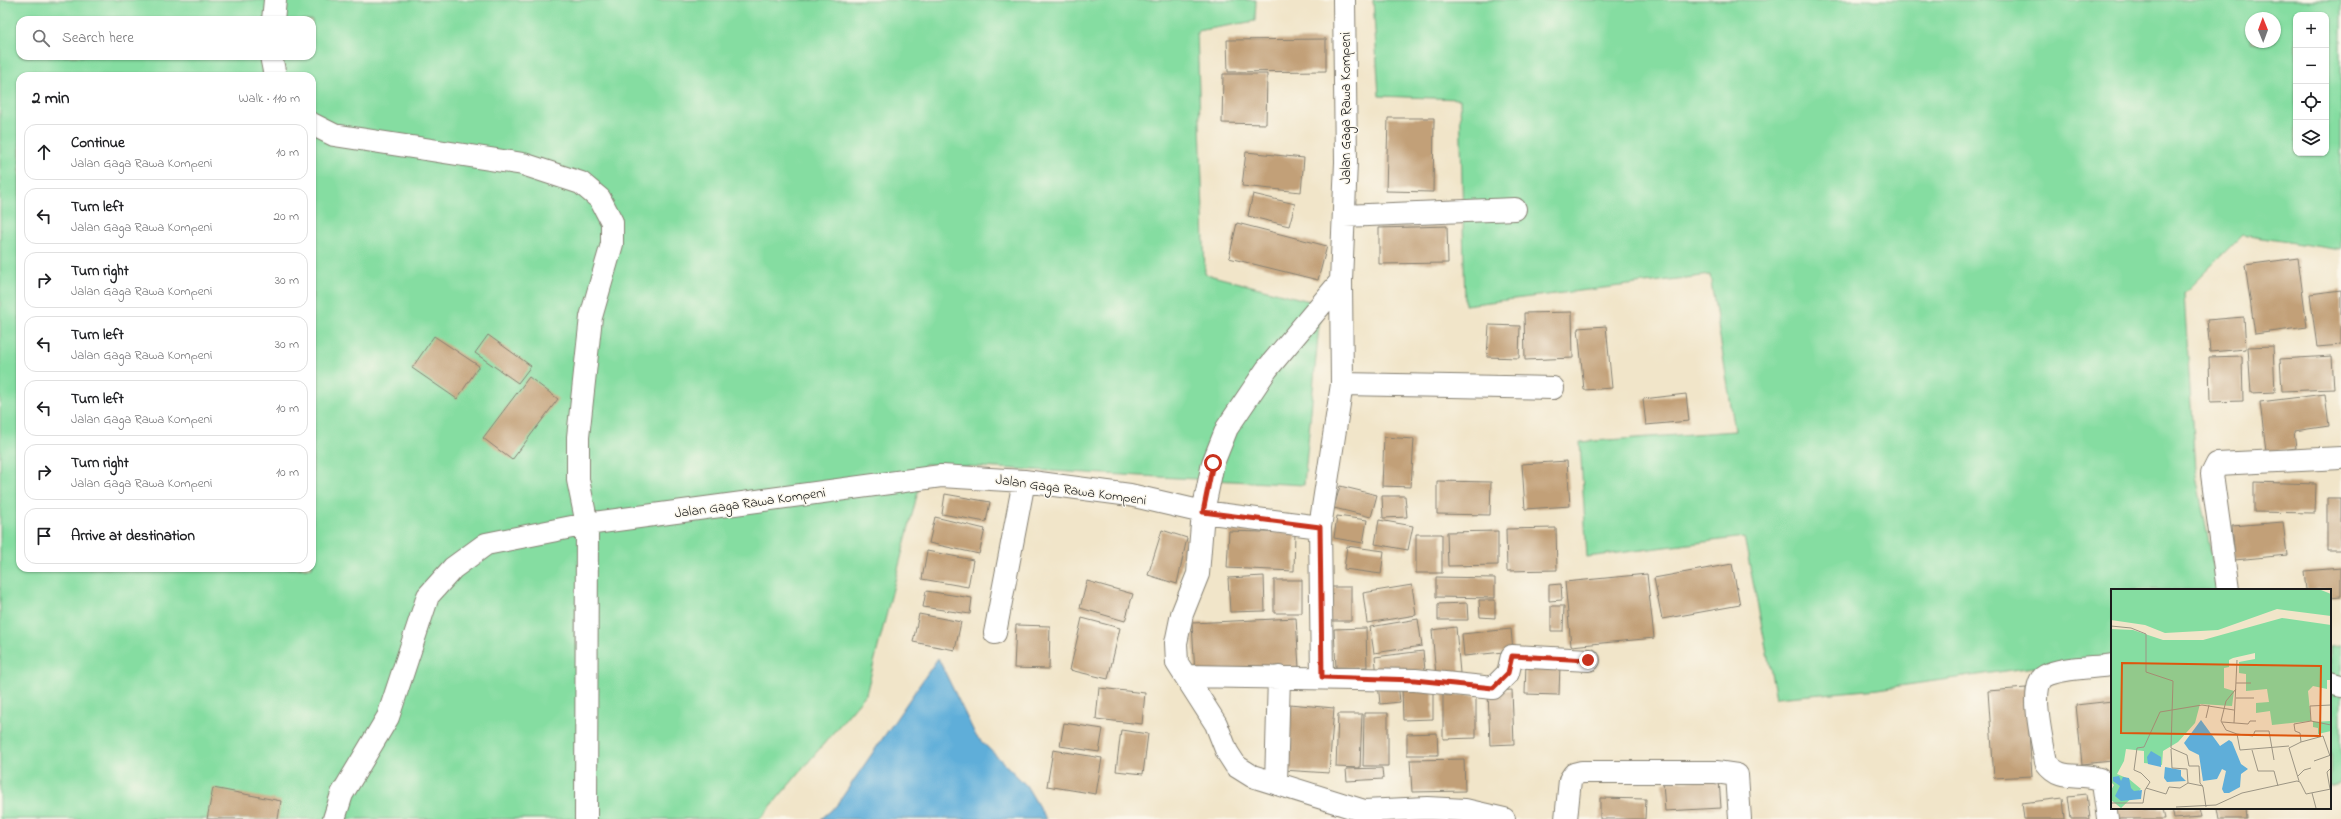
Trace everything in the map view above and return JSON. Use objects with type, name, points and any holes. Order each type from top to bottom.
[{"type":"street","points":[[273,16],[274,0]]},
{"type":"street","name":"Jalan Gaga Rawa Kompeni","points":[[1322,677],[1320,527],[1342,384],[1341,281],[1346,162],[1344,0]]},
{"type":"street","points":[[272,60],[274,72]]},
{"type":"street","points":[[316,126],[334,135],[522,164],[581,183],[600,199],[612,222],[612,244],[590,317],[578,437],[578,480],[587,524],[586,819]]},
{"type":"street","points":[[1344,216],[1515,209]]},
{"type":"street","points":[[1341,281],[1267,369],[1226,428],[1213,463],[1203,512],[1198,574],[1182,614],[1176,643],[1177,663],[1216,724],[1227,752],[1236,766],[1252,776],[1276,783],[1364,815],[1427,808],[1465,810],[1504,819]]},
{"type":"street","points":[[1342,384],[1553,388]]},
{"type":"street","points":[[2228,589],[2212,474],[2217,464],[2341,458]]},
{"type":"street","name":"Jalan Gaga Rawa Kompeni","points":[[334,819],[342,794],[388,717],[428,596],[453,568],[486,544],[587,524],[941,476],[1024,481],[1130,495],[1203,512],[1320,527]]},
{"type":"street","points":[[995,633],[1024,481]]},
{"type":"street","points":[[1186,676],[1322,677],[1415,680],[1493,688],[1508,673],[1512,656],[1588,660]]},
{"type":"street","points":[[2108,819],[2103,782],[2099,779],[2061,774],[2052,770],[2046,762],[2036,696],[2037,684],[2043,676],[2054,672],[2111,666]]},
{"type":"street","points":[[1276,783],[1279,677]]},
{"type":"street","points":[[2331,683],[2341,686]]},
{"type":"street","points":[[1566,819],[1570,780],[1574,774],[1582,772],[1716,772],[1737,775],[1740,819]]},
{"type":"green space","points":[[0,0],[1256,0],[1255,21],[1197,31],[1205,274],[1321,304],[1304,485],[925,464],[866,694],[760,819],[0,819]]},
{"type":"green space","points":[[1373,0],[2341,0],[2341,250],[2242,235],[2184,293],[2195,470],[2218,589],[2111,589],[2111,656],[1878,689],[1776,698],[1744,537],[1587,557],[1580,442],[1735,431],[1710,275],[1465,305],[1460,99],[1379,96]]},
{"type":"green space","points":[[2341,645],[2341,784],[2331,787],[2331,646]]},
{"type":"water","points":[[938,658],[976,736],[1026,785],[1046,819],[821,819],[836,806]]},
{"type":"building","points":[[1326,39],[1326,71],[1228,72],[1227,40]]},
{"type":"building","points":[[1223,74],[1267,74],[1266,124],[1222,123]]},
{"type":"building","points":[[1388,118],[1434,118],[1433,192],[1386,191]]},
{"type":"building","points":[[1246,152],[1304,158],[1301,192],[1242,186]]},
{"type":"building","points":[[1253,194],[1295,204],[1289,226],[1248,216]]},
{"type":"building","points":[[1237,223],[1327,246],[1318,280],[1229,258]]},
{"type":"building","points":[[1447,226],[1448,263],[1379,264],[1379,228]]},
{"type":"building","points":[[2298,258],[2307,327],[2255,334],[2245,265]]},
{"type":"building","points":[[2341,290],[2341,345],[2317,347],[2310,294]]},
{"type":"building","points":[[1572,312],[1573,358],[1525,360],[1524,313]]},
{"type":"building","points":[[2244,317],[2246,349],[2210,352],[2207,320]]},
{"type":"building","points":[[1489,325],[1520,326],[1519,358],[1487,357]]},
{"type":"building","points":[[1606,326],[1612,388],[1584,390],[1578,328]]},
{"type":"building","points":[[488,335],[531,366],[518,383],[475,353]]},
{"type":"building","points":[[434,336],[479,366],[457,399],[412,368]]},
{"type":"building","points":[[2273,346],[2275,392],[2251,393],[2248,347]]},
{"type":"building","points":[[2242,356],[2243,401],[2210,402],[2209,357]]},
{"type":"building","points":[[2332,356],[2334,389],[2282,391],[2280,359]]},
{"type":"building","points":[[529,377],[558,399],[512,460],[483,438]]},
{"type":"building","points":[[1686,394],[1689,421],[1646,425],[1643,399]]},
{"type":"building","points":[[2325,394],[2329,426],[2294,431],[2296,448],[2266,452],[2260,402]]},
{"type":"building","points":[[1384,437],[1414,439],[1411,487],[1382,486]]},
{"type":"building","points":[[1567,461],[1570,506],[1525,509],[1522,464]]},
{"type":"building","points":[[1437,481],[1491,482],[1490,515],[1437,514]]},
{"type":"building","points":[[2254,482],[2316,484],[2315,513],[2254,512]]},
{"type":"building","points":[[1340,486],[1377,495],[1371,517],[1334,508]]},
{"type":"building","points":[[945,494],[990,502],[986,522],[942,514]]},
{"type":"building","points":[[1382,496],[1405,496],[1407,517],[1383,518]]},
{"type":"building","points":[[2327,498],[2341,498],[2341,550],[2327,550]]},
{"type":"building","points":[[1337,516],[1367,520],[1363,543],[1334,538]]},
{"type":"building","points":[[935,517],[985,529],[979,554],[929,543]]},
{"type":"building","points":[[1379,520],[1413,526],[1408,550],[1375,544]]},
{"type":"building","points":[[2283,522],[2287,555],[2235,560],[2232,526]]},
{"type":"building","points":[[1556,528],[1557,570],[1507,571],[1506,529]]},
{"type":"building","points":[[1162,530],[1187,538],[1177,584],[1148,575]]},
{"type":"building","points":[[1229,531],[1295,533],[1294,571],[1227,568]]},
{"type":"building","points":[[1498,531],[1498,565],[1448,566],[1447,532]]},
{"type":"building","points":[[1416,534],[1442,534],[1442,573],[1416,573]]},
{"type":"building","points":[[1347,546],[1384,551],[1381,574],[1344,569]]},
{"type":"building","points":[[927,551],[973,560],[968,587],[922,579]]},
{"type":"building","points":[[1732,564],[1740,605],[1662,619],[1654,578]]},
{"type":"building","points":[[2341,568],[2341,596],[2331,597],[2331,589],[2306,589],[2304,571]]},
{"type":"building","points":[[1647,574],[1654,638],[1571,646],[1565,582]]},
{"type":"building","points":[[1264,576],[1265,611],[1230,612],[1228,578]]},
{"type":"building","points":[[1436,577],[1495,578],[1495,598],[1436,597]]},
{"type":"building","points":[[1274,580],[1302,580],[1302,613],[1274,613]]},
{"type":"building","points":[[1087,581],[1133,594],[1125,621],[1080,608]]},
{"type":"building","points":[[1561,584],[1562,600],[1549,601],[1549,585]]},
{"type":"building","points":[[1412,585],[1416,615],[1367,623],[1363,593]]},
{"type":"building","points":[[1325,587],[1351,587],[1351,621],[1325,621]]},
{"type":"building","points":[[926,591],[972,598],[970,614],[923,607]]},
{"type":"building","points":[[1479,600],[1495,600],[1495,618],[1480,617]]},
{"type":"building","points":[[1467,603],[1468,620],[1438,620],[1438,604]]},
{"type":"building","points":[[1551,606],[1564,606],[1563,631],[1551,631]]},
{"type":"building","points":[[919,614],[961,622],[955,650],[913,642]]},
{"type":"building","points":[[1082,618],[1120,628],[1108,679],[1070,670]]},
{"type":"building","points":[[1296,618],[1299,668],[1195,674],[1192,623]]},
{"type":"building","points":[[1418,619],[1422,646],[1374,653],[1370,627]]},
{"type":"building","points":[[1016,625],[1050,626],[1049,669],[1014,668]]},
{"type":"building","points":[[1456,627],[1460,673],[1436,675],[1432,630]]},
{"type":"building","points":[[1366,628],[1367,667],[1336,668],[1334,629]]},
{"type":"building","points":[[1511,629],[1513,651],[1464,656],[1462,634]]},
{"type":"building","points":[[1423,651],[1425,670],[1377,676],[1375,657]]},
{"type":"building","points":[[1526,662],[1560,663],[1559,695],[1525,694]]},
{"type":"building","points":[[1398,682],[1400,702],[1380,704],[1378,683]]},
{"type":"building","points":[[1433,687],[1433,719],[1403,720],[1402,688]]},
{"type":"building","points":[[1099,688],[1145,693],[1142,724],[1096,719]]},
{"type":"building","points":[[2026,688],[2032,776],[1994,778],[1988,691]]},
{"type":"building","points":[[1512,690],[1514,744],[1490,745],[1488,691]]},
{"type":"building","points":[[1443,695],[1476,695],[1476,738],[1443,739]]},
{"type":"building","points":[[2111,701],[2111,761],[2082,764],[2076,705]]},
{"type":"building","points":[[1289,704],[1334,708],[1329,773],[1283,770]]},
{"type":"building","points":[[1364,713],[1388,713],[1388,766],[1363,766]]},
{"type":"building","points":[[1338,714],[1362,714],[1360,768],[1336,767]]},
{"type":"building","points":[[1064,723],[1103,729],[1099,752],[1060,746]]},
{"type":"building","points":[[1121,730],[1148,734],[1143,774],[1116,771]]},
{"type":"building","points":[[1437,733],[1438,755],[1407,755],[1407,734]]},
{"type":"building","points":[[1053,750],[1102,758],[1096,794],[1047,786]]},
{"type":"building","points":[[1464,759],[1465,791],[1412,792],[1410,760]]},
{"type":"building","points":[[1382,768],[1383,779],[1347,781],[1346,769]]},
{"type":"building","points":[[1719,779],[1721,808],[1665,811],[1663,782]]},
{"type":"building","points":[[213,788],[281,801],[278,819],[207,819]]},
{"type":"building","points":[[2087,794],[2090,819],[2071,819],[2068,796]]},
{"type":"building","points":[[1600,798],[1646,799],[1645,819],[1600,819]]},
{"type":"building","points":[[2063,798],[2065,819],[2024,819],[2022,803]]},
{"type":"building","points":[[2112,809],[2163,809],[2165,819],[2113,819]]},
{"type":"building","points":[[2172,809],[2200,809],[2202,817],[2174,819]]},
{"type":"building","points":[[2217,809],[2246,809],[2247,819],[2219,819]]},
{"type":"route","points":[[1213,463],[1203,512],[1320,527],[1322,677],[1415,680],[1493,688],[1508,673],[1512,656],[1588,660]]}]
